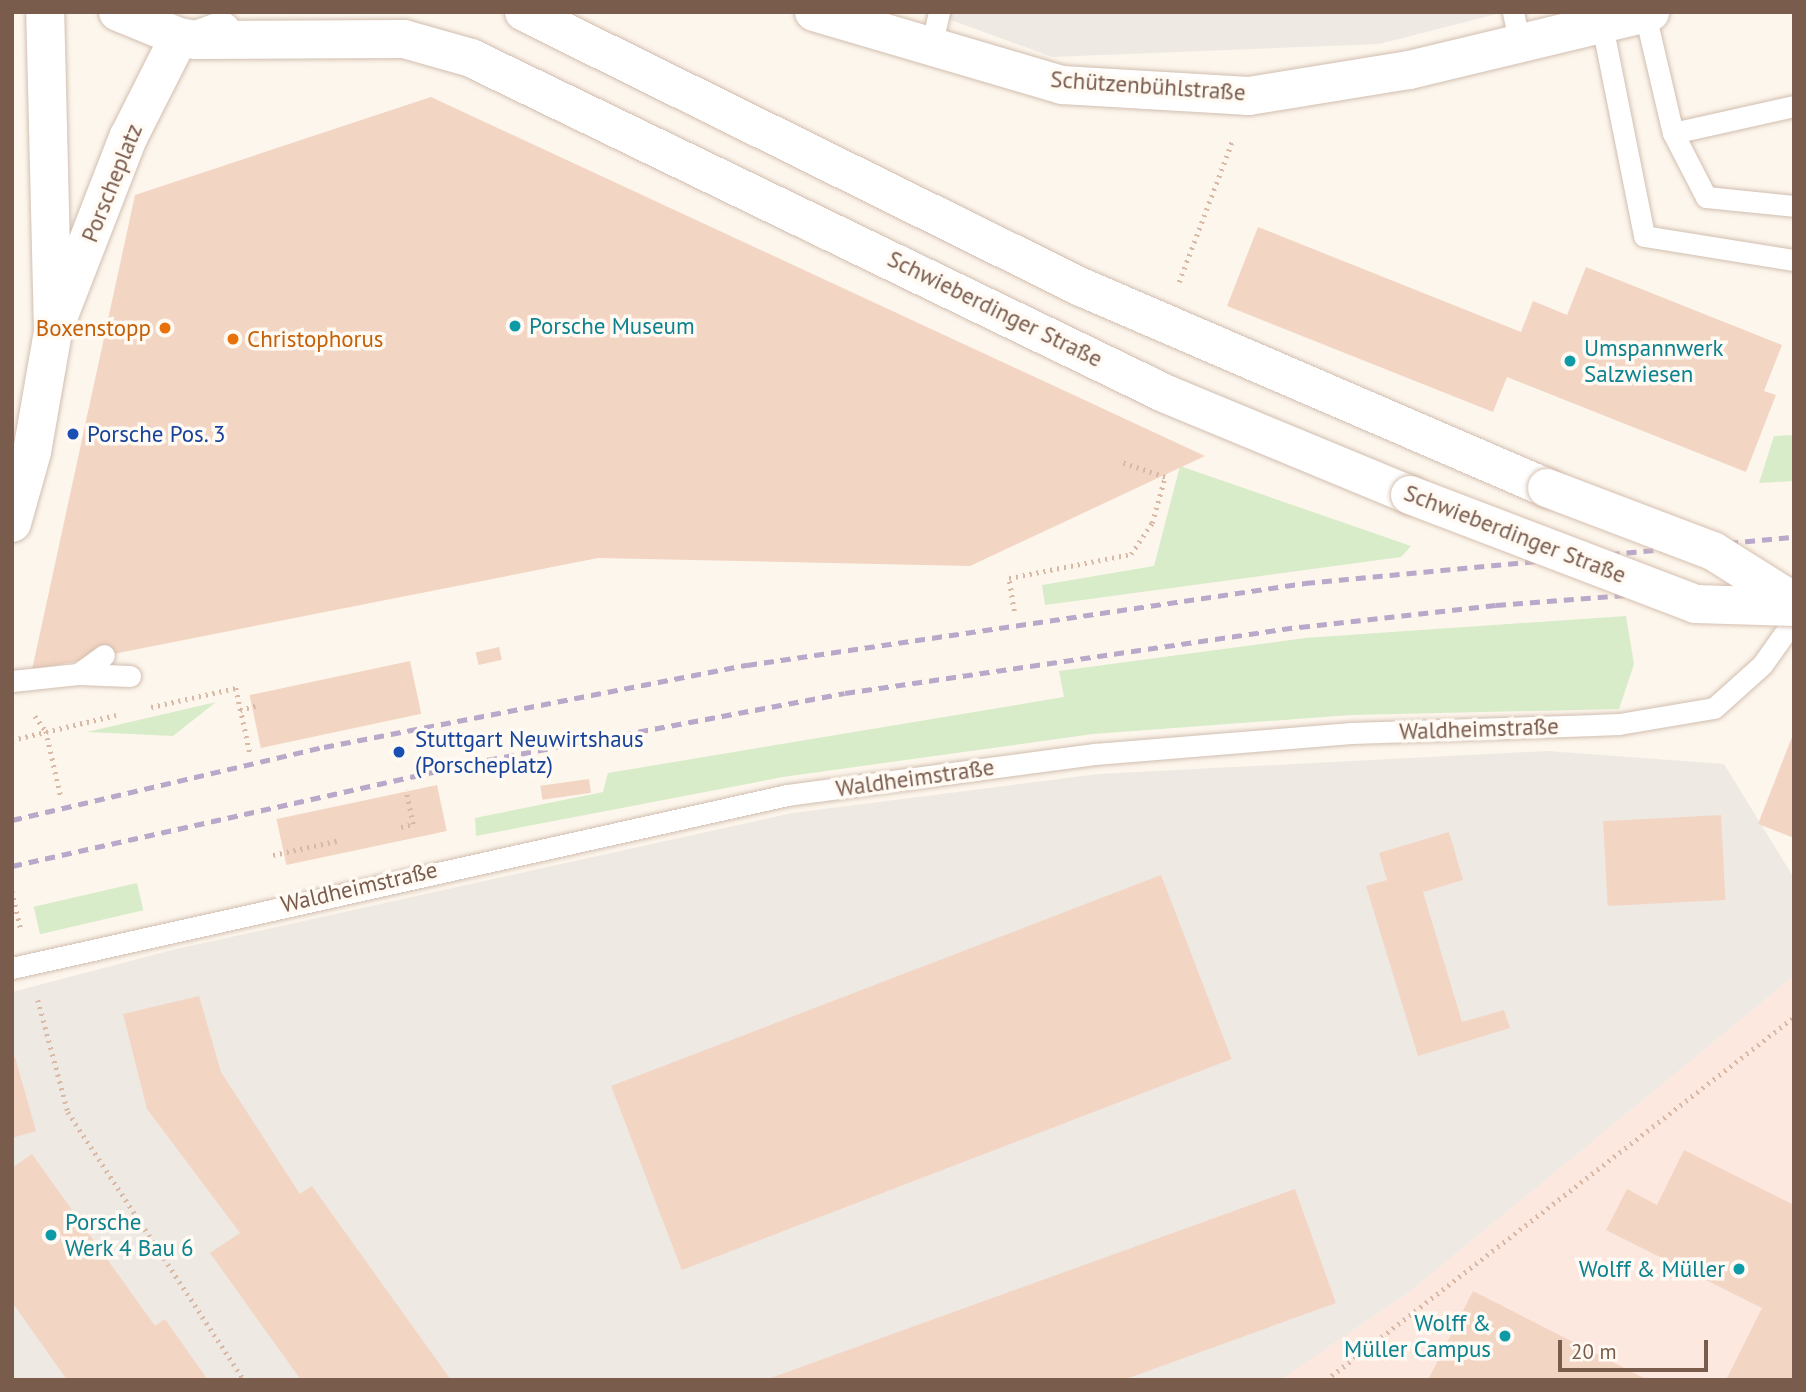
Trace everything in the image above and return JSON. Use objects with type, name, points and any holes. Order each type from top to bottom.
[{"type":"main road","name":"Porscheplatz","points":[[45,12],[53,332]]},
{"type":"main road","points":[[118,12],[188,38],[276,12]]},
{"type":"main road","name":"Schwieberdinger Straße","points":[[524,12],[1164,323],[1547,488],[1713,551],[1794,604]]},
{"type":"main road","name":"Schützenbühlstraße","points":[[816,13],[935,30],[1062,85],[1249,96],[1409,70],[1516,28],[1602,25],[1647,13]]},
{"type":"main road","name":"Porscheplatz","points":[[12,523],[32,452],[53,332],[128,138],[188,38]]},
{"type":"main road","name":"Schwieberdinger Straße","points":[[188,38],[404,39],[471,58],[1166,394],[1410,495],[1695,604],[1794,604]]},
{"type":"lane","points":[[1647,13],[1673,133],[1706,197],[1794,206]]},
{"type":"lane","points":[[1602,25],[1644,236],[1794,260]]},
{"type":"lane","points":[[1673,133],[1794,106]]},
{"type":"lane","name":"Waldheimstraße","points":[[12,968],[787,795],[1095,754],[1351,733],[1619,724],[1714,708],[1762,665],[1794,620]]},
{"type":"lane","points":[[78,674],[104,655]]},
{"type":"lane","points":[[12,681],[78,674],[130,676]]},
{"type":"path","points":[[1164,323],[1249,96]]},
{"type":"path","points":[[1014,611],[1009,578],[1131,554],[1152,523],[1165,477],[1123,463]]},
{"type":"path","points":[[236,688],[250,753]]},
{"type":"path","points":[[240,710],[255,706]]},
{"type":"path","points":[[12,740],[47,731],[61,797]]},
{"type":"path","points":[[401,827],[413,824],[406,790]]},
{"type":"path","points":[[273,855],[340,840]]},
{"type":"path","points":[[12,891],[23,939]]},
{"type":"path","points":[[34,987],[68,1112],[244,1380]]},
{"type":"path","points":[[1326,1380],[1794,1017]]},
{"type":"shaded area","points":[[929,12],[1505,12],[1379,44],[1052,57]]},
{"type":"shaded area","points":[[1548,751],[1724,764],[1794,878],[1794,976],[1408,1293],[1280,1380],[12,1380],[12,992],[172,950],[792,813],[1098,774]]},
{"type":"shaded area","name":"Wolff & Müller","points":[[1794,976],[1794,1380],[1280,1380],[1408,1293]]},
{"type":"green space","points":[[1794,435],[1794,481],[1759,483],[1774,436]]},
{"type":"green space","points":[[1180,466],[1411,546],[1401,557],[1045,605],[1042,585],[1154,566]]},
{"type":"green space","points":[[1626,616],[1634,664],[1619,709],[1352,715],[1093,734],[783,777],[476,836],[475,818],[603,792],[608,773],[1064,697],[1059,671],[1305,638]]},
{"type":"green space","points":[[216,702],[173,736],[87,732]]},
{"type":"green space","points":[[137,883],[143,910],[40,934],[34,907]]},
{"type":"building","name":"Porsche Museum","points":[[431,97],[1205,456],[970,566],[598,558],[32,670],[135,195]]},
{"type":"building","name":"Umspannwerk Salzwiesen","points":[[1258,227],[1521,332],[1533,301],[1567,315],[1586,267],[1782,345],[1764,391],[1776,395],[1746,472],[1507,377],[1493,412],[1227,306]]},
{"type":"building","points":[[499,647],[502,660],[479,665],[476,652]]},
{"type":"building","points":[[410,661],[421,714],[261,748],[250,695]]},
{"type":"building","points":[[1794,732],[1794,838],[1758,824]]},
{"type":"building","points":[[589,779],[591,793],[542,800],[540,786]]},
{"type":"building","points":[[437,785],[447,831],[286,865],[277,819]]},
{"type":"building","points":[[1721,815],[1725,900],[1608,906],[1603,821]]},
{"type":"building","points":[[1449,832],[1463,880],[1423,892],[1462,1022],[1504,1010],[1510,1028],[1418,1056],[1366,886],[1387,880],[1379,853]]},
{"type":"building","points":[[1161,875],[1232,1059],[682,1270],[611,1086]]},
{"type":"building","points":[[199,996],[221,1072],[300,1194],[312,1186],[451,1380],[301,1380],[210,1253],[240,1233],[147,1109],[123,1014]]},
{"type":"building","points":[[15,1057],[36,1131],[12,1138],[12,1058]]},
{"type":"building","name":"Wolff & Müller","points":[[1684,1150],[1794,1205],[1794,1380],[1726,1380],[1762,1308],[1606,1230],[1627,1189],[1657,1205]]},
{"type":"building","name":"Porsche Werk 4 Bau 6","points":[[32,1154],[155,1326],[165,1319],[208,1380],[67,1380],[12,1302],[12,1168]]},
{"type":"building","points":[[1295,1189],[1336,1303],[1123,1380],[765,1380]]},
{"type":"building","name":"Wolff & Müller Campus","points":[[1473,1291],[1648,1380],[1428,1380]]},
{"type":"railway","points":[[12,820],[324,747],[747,665],[1305,583],[1794,537]]},
{"type":"railway","points":[[12,866],[471,763],[845,693],[1300,627],[1496,605],[1794,582]]},
{"type":"place","name":"Porsche Museum","points":[[515,326]]},
{"type":"place","name":"Boxenstopp","points":[[165,328]]},
{"type":"place","name":"Christophorus","points":[[233,339]]},
{"type":"place","name":"Umspannwerk Salzwiesen","points":[[1570,361]]},
{"type":"place","name":"Porsche Pos. 3","points":[[73,434]]},
{"type":"place","name":"Stuttgart Neuwirtshaus (Porscheplatz)","points":[[399,752]]},
{"type":"place","name":"Porsche Werk 4 Bau 6","points":[[51,1235]]},
{"type":"place","name":"Wolff & Müller","points":[[1739,1269]]},
{"type":"place","name":"Wolff & Müller Campus","points":[[1505,1336]]}]
